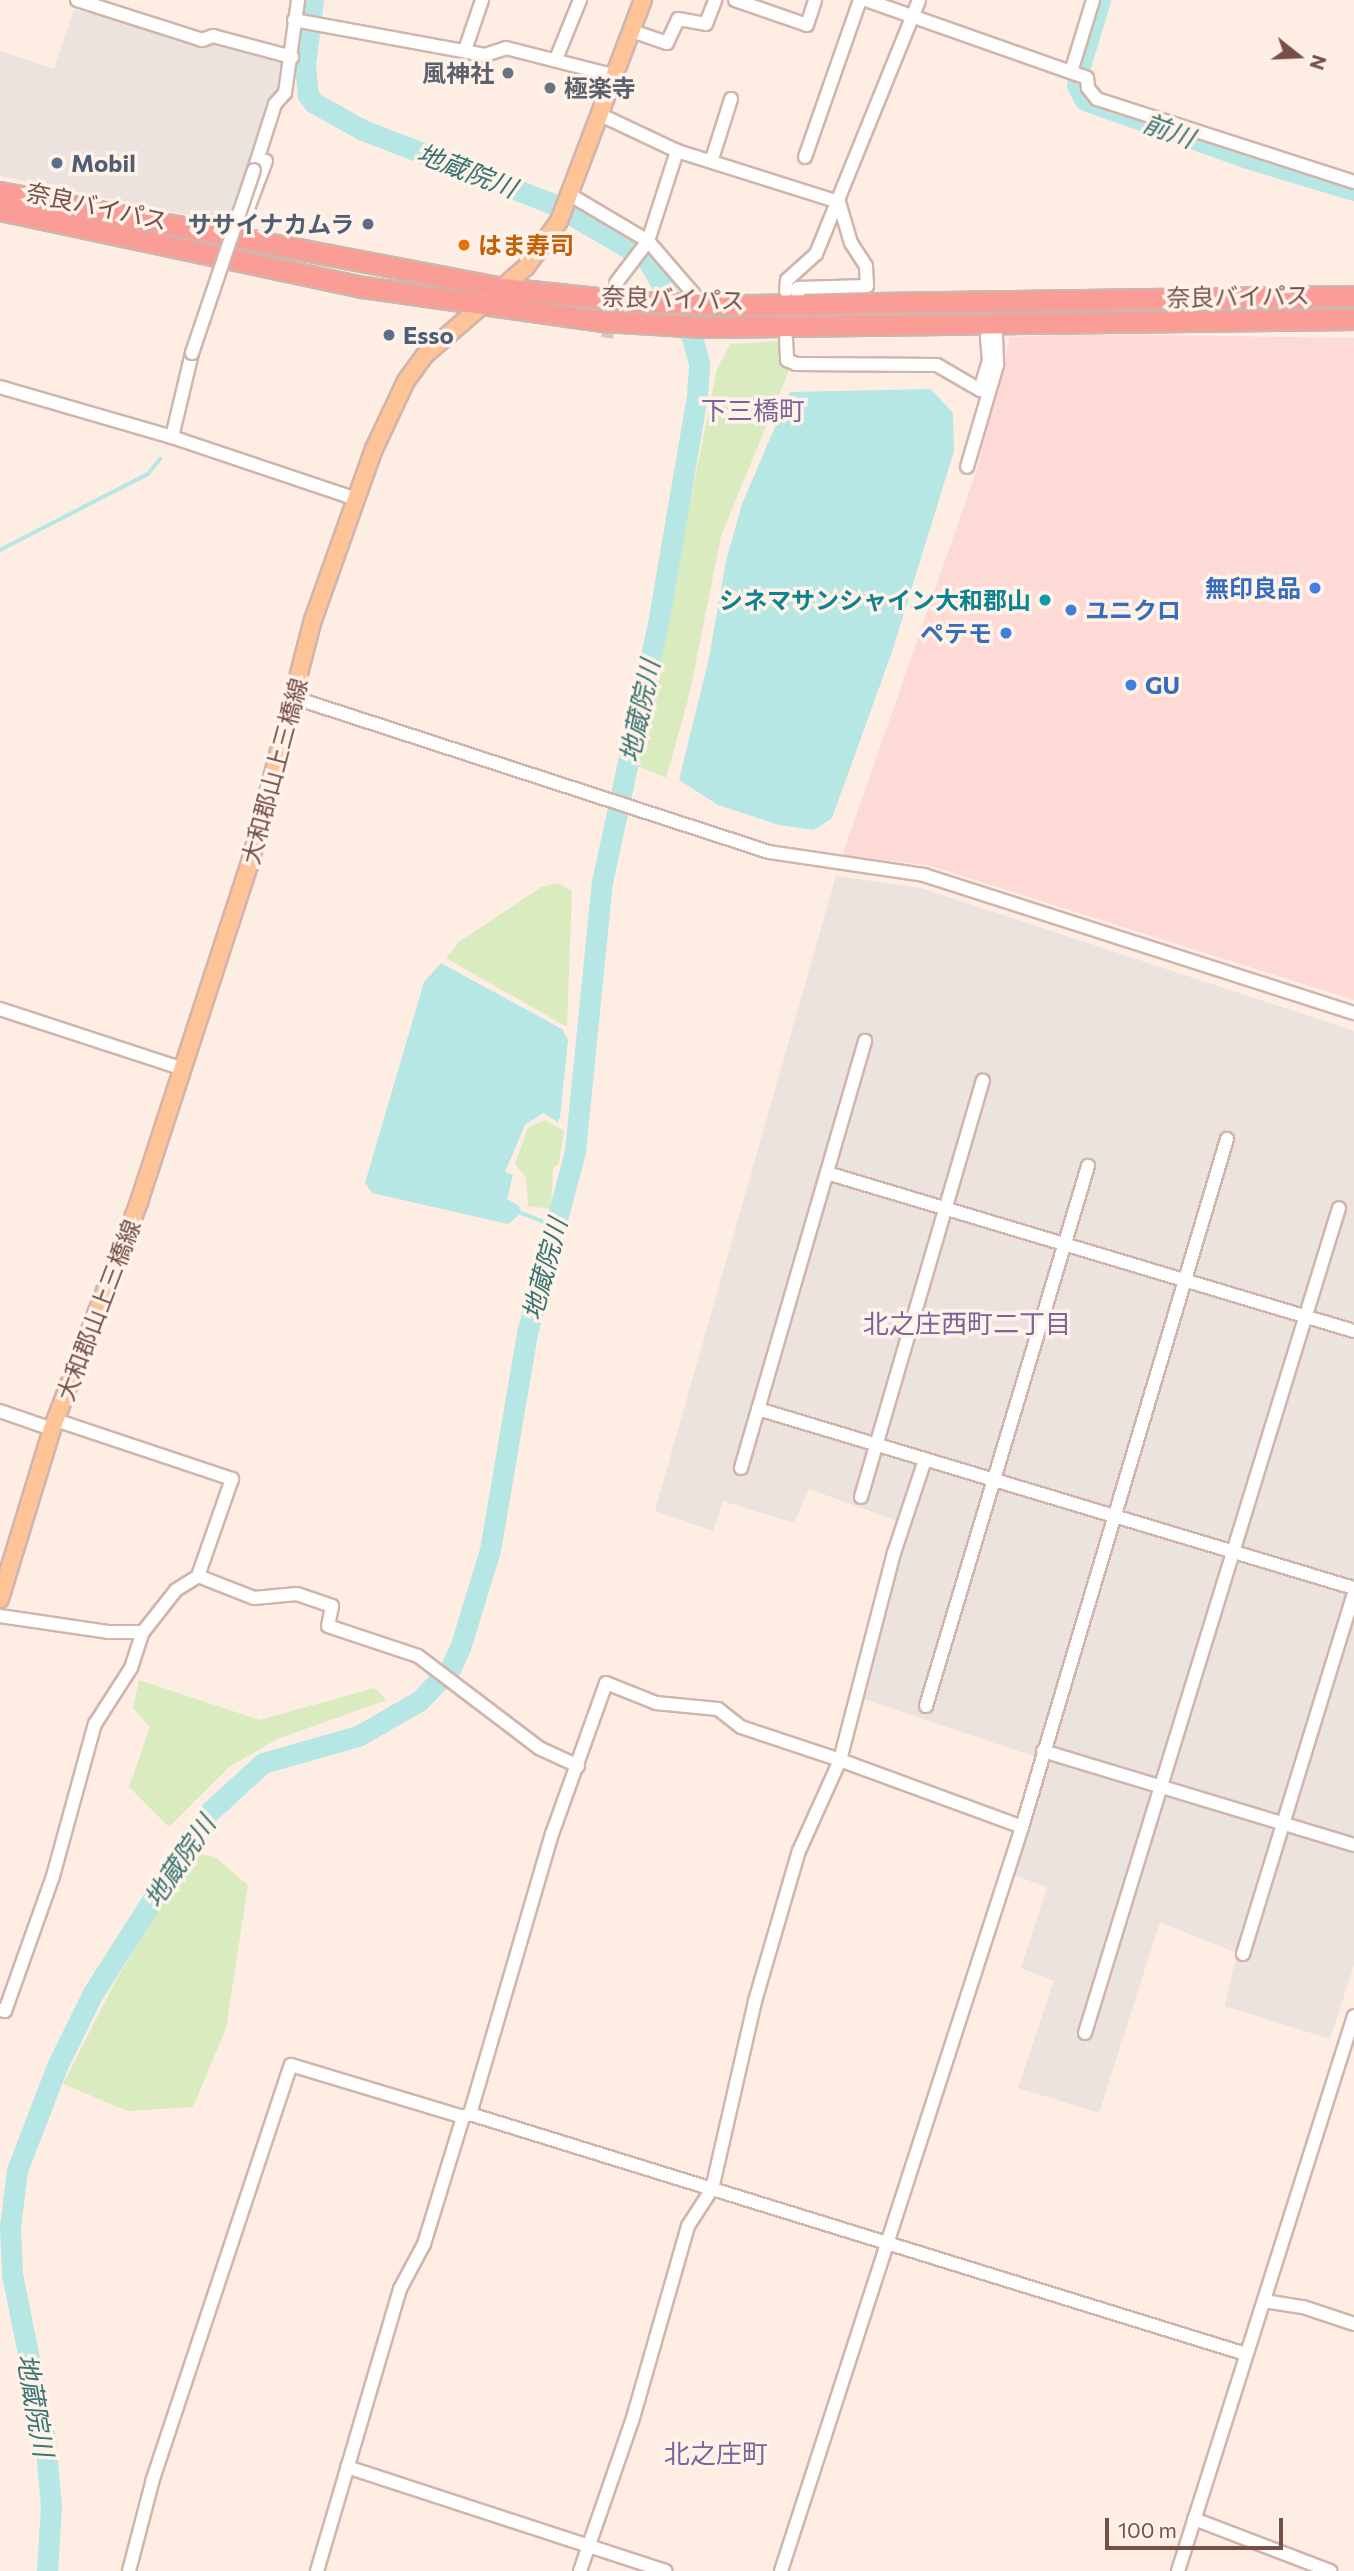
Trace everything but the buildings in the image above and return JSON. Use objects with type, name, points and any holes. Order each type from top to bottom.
[{"type":"highway","name":"奈良バイパス","points":[[0,192],[502,288],[638,302],[698,304],[792,298],[1354,296]]},
{"type":"highway","name":"奈良バイパス","points":[[0,210],[363,287],[479,305],[653,324],[704,327],[1354,319]]},
{"type":"main road","name":"大和郡山上三橋線","points":[[0,1599],[54,1424],[98,1318],[250,863],[313,620],[356,499],[406,381],[439,340],[526,267],[559,221],[571,198],[603,116],[643,0]]},
{"type":"street","points":[[76,0],[201,40],[213,36],[292,57]]},
{"type":"street","points":[[236,239],[262,172],[285,93],[298,0]]},
{"type":"street","points":[[465,50],[482,0]]},
{"type":"street","points":[[556,59],[580,0]]},
{"type":"street","points":[[632,31],[667,43],[678,19],[706,24],[715,0]]},
{"type":"street","points":[[735,0],[807,25],[815,0]]},
{"type":"street","points":[[805,157],[860,0]]},
{"type":"street","points":[[866,0],[914,13],[1087,78],[1088,88],[1097,99],[1354,182]]},
{"type":"street","points":[[792,298],[787,280],[816,254],[919,0]]},
{"type":"street","points":[[1071,72],[1093,0]]},
{"type":"street","points":[[296,21],[485,55],[506,48],[616,76]]},
{"type":"street","points":[[172,437],[192,353],[275,104],[285,93]]},
{"type":"street","points":[[712,159],[731,99]]},
{"type":"street","points":[[603,116],[677,151],[712,159],[839,202]]},
{"type":"street","points":[[615,283],[646,245],[677,151]]},
{"type":"street","points":[[571,198],[646,245],[698,304]]},
{"type":"street","points":[[792,298],[798,288],[867,286],[866,266],[850,243],[839,202]]},
{"type":"street","points":[[786,339],[786,359],[796,364],[937,365],[980,390],[989,360],[987,337],[996,337],[997,365],[967,467]]},
{"type":"street","points":[[0,387],[172,437],[356,499]]},
{"type":"street","points":[[292,697],[769,852],[924,875],[962,885],[1354,1013]]},
{"type":"street","points":[[0,1009],[180,1069]]},
{"type":"street","points":[[740,1468],[865,1041]]},
{"type":"street","points":[[861,1497],[983,1081]]},
{"type":"street","points":[[781,2571],[885,2242],[1022,1827],[1227,1139]]},
{"type":"street","points":[[926,1706],[1088,1166]]},
{"type":"street","points":[[827,1173],[1183,1282],[1354,1331]]},
{"type":"street","points":[[1086,2033],[1339,1208]]},
{"type":"street","points":[[758,1409],[1354,1588]]},
{"type":"street","points":[[0,1411],[54,1424],[232,1479],[198,1576],[176,1590],[143,1632],[131,1668],[95,1724],[53,1876],[5,2011],[0,2010]]},
{"type":"street","points":[[580,2571],[633,2418],[688,2226],[712,2189],[755,2001],[799,1851],[840,1760],[894,1553],[925,1460]]},
{"type":"street","points":[[198,1576],[254,1598],[297,1594],[332,1606],[328,1626],[418,1656],[436,1667],[539,1748],[578,1766]]},
{"type":"street","points":[[1242,1954],[1354,1594]]},
{"type":"street","points":[[0,1616],[108,1632],[143,1632]]},
{"type":"street","points":[[317,2571],[400,2289],[424,2244],[552,1834],[606,1683],[656,1703],[718,1709],[741,1727],[840,1760],[1022,1827]]},
{"type":"street","points":[[1043,1751],[1354,1844]]},
{"type":"street","points":[[1178,2571],[1354,2016]]},
{"type":"street","points":[[129,2571],[153,2479],[291,2065],[712,2189],[1246,2354]]},
{"type":"street","points":[[1264,2301],[1303,2307],[1354,2324]]},
{"type":"street","points":[[346,2466],[665,2571]]},
{"type":"street","points":[[1194,2519],[1330,2571]]},
{"type":"shaded area","points":[[74,10],[211,37],[284,58],[278,83],[285,85],[237,225],[0,176],[0,51],[54,69]]},
{"type":"shaded area","points":[[1088,334],[1354,338],[1354,1000],[928,865],[842,856],[976,472],[1010,337]]},
{"type":"shaded area","points":[[836,876],[921,888],[1354,1031],[1354,1965],[1330,2039],[1225,2006],[1237,1953],[1160,1922],[1099,2113],[1018,2088],[1054,1981],[1021,1968],[1047,1887],[1013,1875],[1048,1761],[852,1695],[900,1522],[809,1489],[794,1523],[723,1501],[713,1531],[655,1511]]},
{"type":"green space","points":[[778,341],[792,363],[721,536],[689,696],[666,778],[637,766],[717,369],[730,344]]},
{"type":"green space","points":[[558,883],[572,891],[567,1027],[446,958],[459,942],[541,887]]},
{"type":"green space","points":[[545,1120],[564,1131],[559,1163],[553,1168],[551,1209],[528,1206],[526,1178],[515,1164],[528,1128]]},
{"type":"green space","points":[[139,1680],[260,1720],[374,1688],[387,1700],[277,1739],[229,1767],[169,1827],[129,1787],[150,1727],[133,1708]]},
{"type":"green space","points":[[192,1852],[215,1857],[248,1885],[226,2028],[193,2107],[128,2111],[63,2084],[115,1982]]},
{"type":"water","points":[[931,389],[953,413],[954,451],[892,652],[832,818],[814,830],[779,825],[718,805],[679,780],[709,658],[726,561],[742,504],[790,392]]},
{"type":"water","points":[[441,963],[562,1029],[568,1040],[558,1122],[543,1113],[525,1125],[505,1172],[513,1175],[507,1199],[519,1206],[521,1213],[508,1224],[372,1193],[365,1183],[424,982]]},
{"type":"waterway","name":"地蔵院川","points":[[47,2571],[51,2506],[45,2439],[12,2274],[10,2227],[17,2170],[58,2064],[93,1993],[207,1814],[263,1763],[358,1736],[419,1701],[450,1669],[460,1648],[490,1550],[527,1333],[575,1151],[602,882],[659,618],[697,395],[699,363],[692,337],[647,259],[553,204],[361,129],[314,103],[308,95],[305,65],[313,0]]},
{"type":"waterway","name":"前川","points":[[1100,0],[1079,69],[1077,85],[1085,100],[1247,158],[1354,190]]},
{"type":"waterway","points":[[0,550],[148,474],[160,459]]},
{"type":"waterway","points":[[521,1213],[557,1227]]},
{"type":"tunnel","points":[[607,338],[614,294]]},
{"type":"place","name":"風神社","points":[[508,73]]},
{"type":"place","name":"極楽寺","points":[[550,88]]},
{"type":"place","name":"Mobil","points":[[57,163]]},
{"type":"place","name":"ササイナカムラ","points":[[368,224]]},
{"type":"place","name":"はま寿司","points":[[464,245]]},
{"type":"place","name":"Esso","points":[[389,335]]},
{"type":"place","name":"無印良品","points":[[1315,588]]},
{"type":"place","name":"シネマサンシャイン大和郡山","points":[[1045,600]]},
{"type":"place","name":"ユニクロ","points":[[1071,610]]},
{"type":"place","name":"ペテモ","points":[[1006,633]]},
{"type":"place","name":"GU","points":[[1131,685]]},
{"type":"district","name":"下三橋町","points":[[753,410]]},
{"type":"district","name":"北之庄西町二丁目","points":[[967,1323]]},
{"type":"district","name":"北之庄町","points":[[716,2453]]}]
